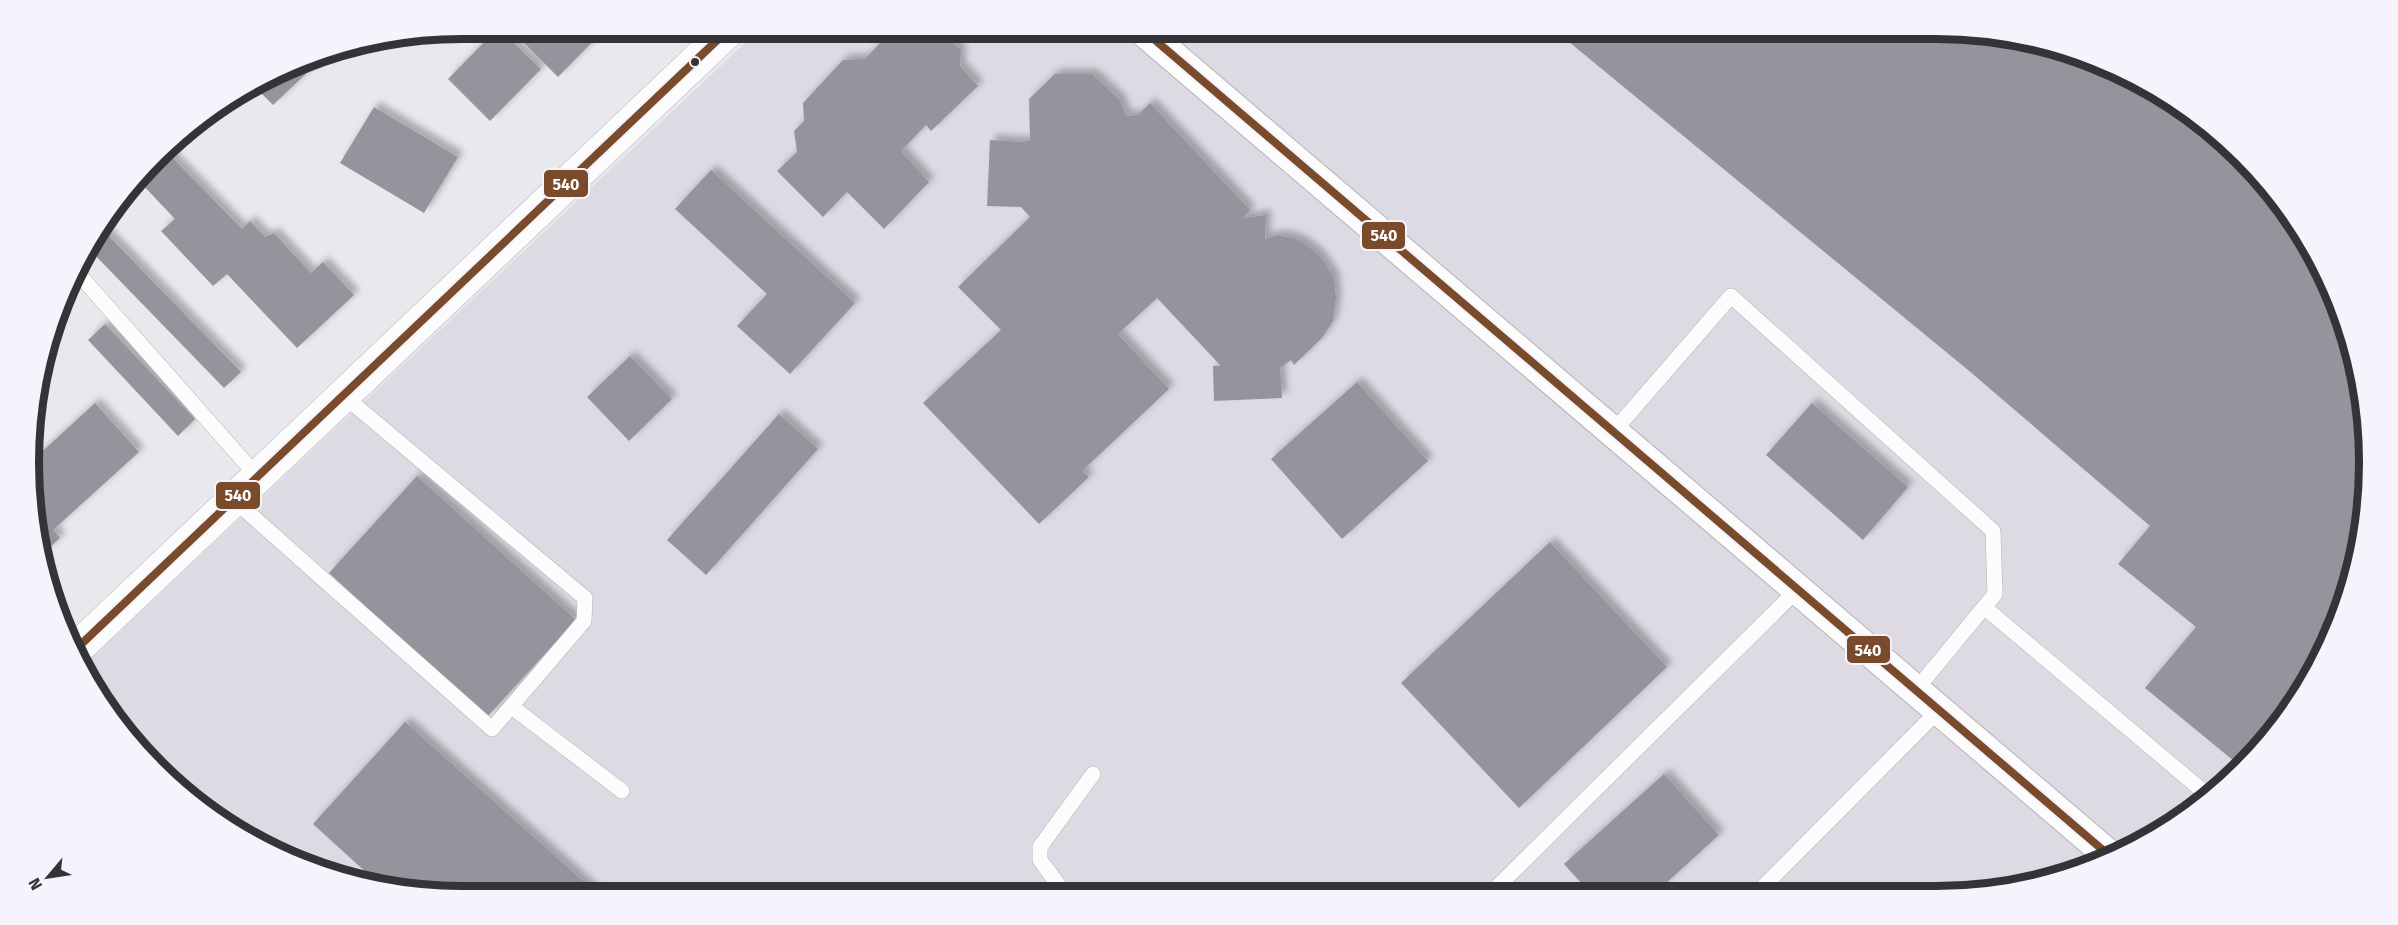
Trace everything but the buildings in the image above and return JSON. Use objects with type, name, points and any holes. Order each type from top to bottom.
[{"type":"street","points":[[81,645],[719,39]]},
{"type":"street","points":[[1153,39],[2104,851]]},
{"type":"lane","points":[[82,278],[258,477]]},
{"type":"lane","points":[[1613,432],[1731,296],[1994,531],[1995,594],[1915,692]]},
{"type":"lane","points":[[234,500],[492,729],[584,621],[585,598],[344,396]]},
{"type":"lane","points":[[1498,886],[1798,589]]},
{"type":"lane","points":[[1984,607],[2202,791]]},
{"type":"lane","points":[[512,707],[622,791]]},
{"type":"lane","points":[[1764,886],[1938,711]]},
{"type":"lane","points":[[1059,886],[1040,860],[1040,847],[1093,774]]},
{"type":"shaded area","points":[[749,39],[1936,39],[1974,41],[2171,110],[2215,144],[2235,163],[2254,183],[2288,227],[2316,277],[2351,545],[2337,599],[2327,625],[2302,674],[2288,698],[2254,742],[2215,781],[2171,815],[2098,854],[2045,872],[1963,885],[462,886],[407,882],[353,872],[326,864],[275,842],[227,815],[183,781],[144,742],[110,698],[89,661]]},
{"type":"transit line","name":"540","points":[[81,645],[718,39]]},
{"type":"transit line","name":"540","points":[[1154,39],[2104,851]]}]
